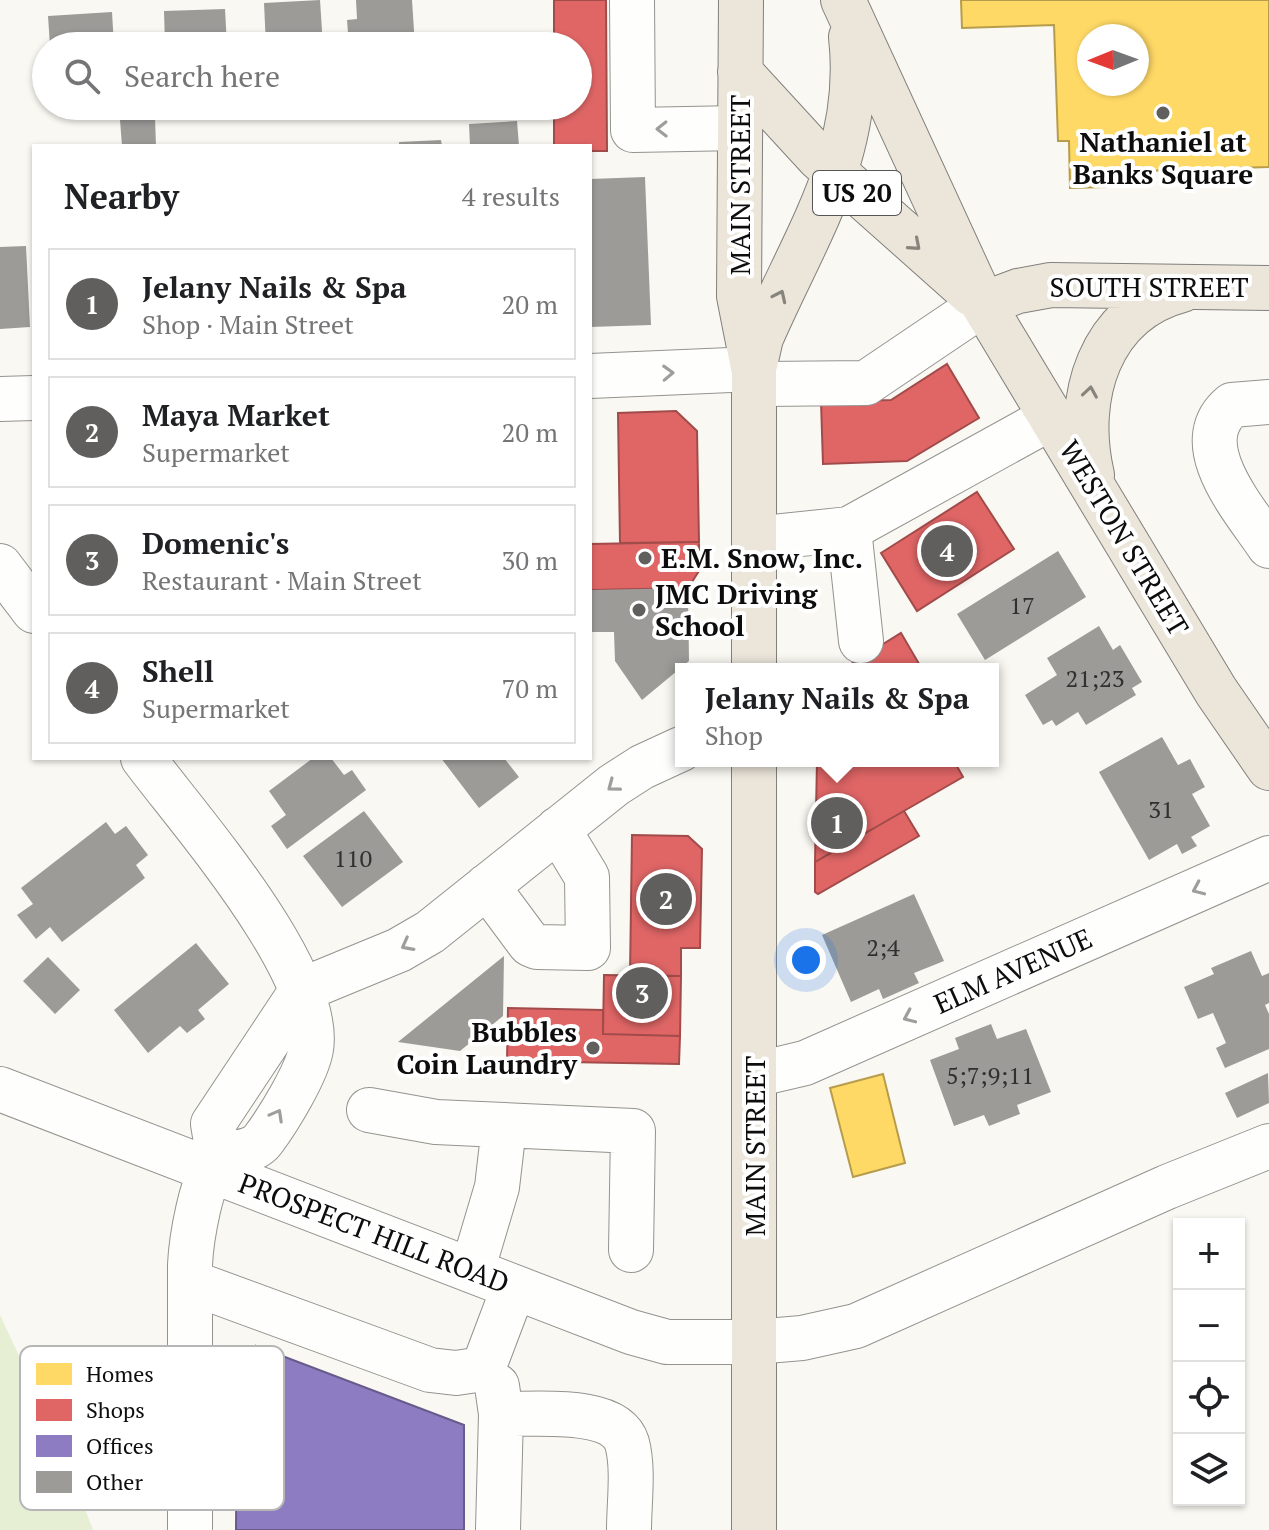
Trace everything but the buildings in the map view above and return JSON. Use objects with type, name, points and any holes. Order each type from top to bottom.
[{"type":"main road","name":"MAIN STREET","points":[[741,0],[739,296],[754,377]]},
{"type":"main road","name":"MAIN STREET","points":[[754,663],[754,377],[761,338],[836,174],[850,127],[854,66],[843,0]]},
{"type":"main road","name":"WESTON STREET","points":[[843,0],[983,304],[1216,691],[1269,768]]},
{"type":"main road","name":"WESTON STREET","points":[[740,72],[793,132],[836,174],[983,304]]},
{"type":"main road","points":[[740,188],[766,149],[793,132],[826,125],[850,127],[883,134],[911,151]]},
{"type":"main road","name":"SOUTH STREET","points":[[983,304],[1043,286],[1269,288]]},
{"type":"main road","points":[[1099,497],[1089,462],[1087,414],[1094,372],[1105,345],[1124,321],[1151,301],[1199,287]]},
{"type":"main road","name":"MAIN STREET","points":[[754,767],[754,1530]]},
{"type":"street","points":[[632,0],[633,130],[740,128]]},
{"type":"street","points":[[592,376],[754,377],[866,383],[983,304]]},
{"type":"street","points":[[0,399],[32,398]]},
{"type":"street","points":[[1269,402],[1232,405],[1219,421],[1215,444],[1226,479],[1269,546]]},
{"type":"street","points":[[754,539],[849,529],[1052,417]]},
{"type":"street","points":[[849,529],[861,641]]},
{"type":"street","points":[[0,566],[32,608]]},
{"type":"street","points":[[302,990],[415,941],[627,776],[675,752]]},
{"type":"street","points":[[144,760],[282,944],[302,990],[311,1030],[311,1048],[304,1067],[261,1144],[216,1165],[195,1224],[190,1282],[190,1346]]},
{"type":"street","points":[[487,886],[530,944],[537,947],[588,948],[587,877],[558,829]]},
{"type":"street","name":"ELM AVENUE","points":[[754,1075],[805,1063],[1269,858]]},
{"type":"street","name":"PROSPECT HILL ROAD","points":[[0,1089],[216,1165],[472,1271],[655,1339],[755,1342],[802,1338],[856,1326],[1167,1187],[1269,1146]]},
{"type":"street","points":[[369,1110],[436,1122],[633,1131],[631,1250]]},
{"type":"street","points":[[472,1271],[497,1187],[504,1127]]},
{"type":"street","points":[[190,1282],[430,1370],[456,1373],[483,1369]]},
{"type":"street","points":[[483,1369],[514,1287]]},
{"type":"street","points":[[483,1369],[496,1384],[501,1414],[498,1530]]},
{"type":"street","points":[[501,1414],[591,1417],[615,1425],[624,1437],[629,1453],[629,1530]]},
{"type":"street","points":[[190,1510],[190,1528]]},
{"type":"green space","points":[[0,1315],[20,1358],[20,1510],[85,1510],[93,1530],[0,1530]]},
{"type":"place","name":"Nathaniel at Banks Square","points":[[1163,113]]},
{"type":"place","name":"Shell","points":[[947,551]]},
{"type":"place","name":"E.M. Snow, Inc.","points":[[645,558]]},
{"type":"place","name":"JMC Driving School","points":[[639,610]]},
{"type":"place","name":"Jelany Nails & Spa","points":[[837,823]]},
{"type":"place","name":"Maya Market","points":[[666,899]]},
{"type":"place","name":"Domenic's","points":[[642,993]]},
{"type":"place","name":"Bubbles Coin Laundry","points":[[593,1048]]}]
